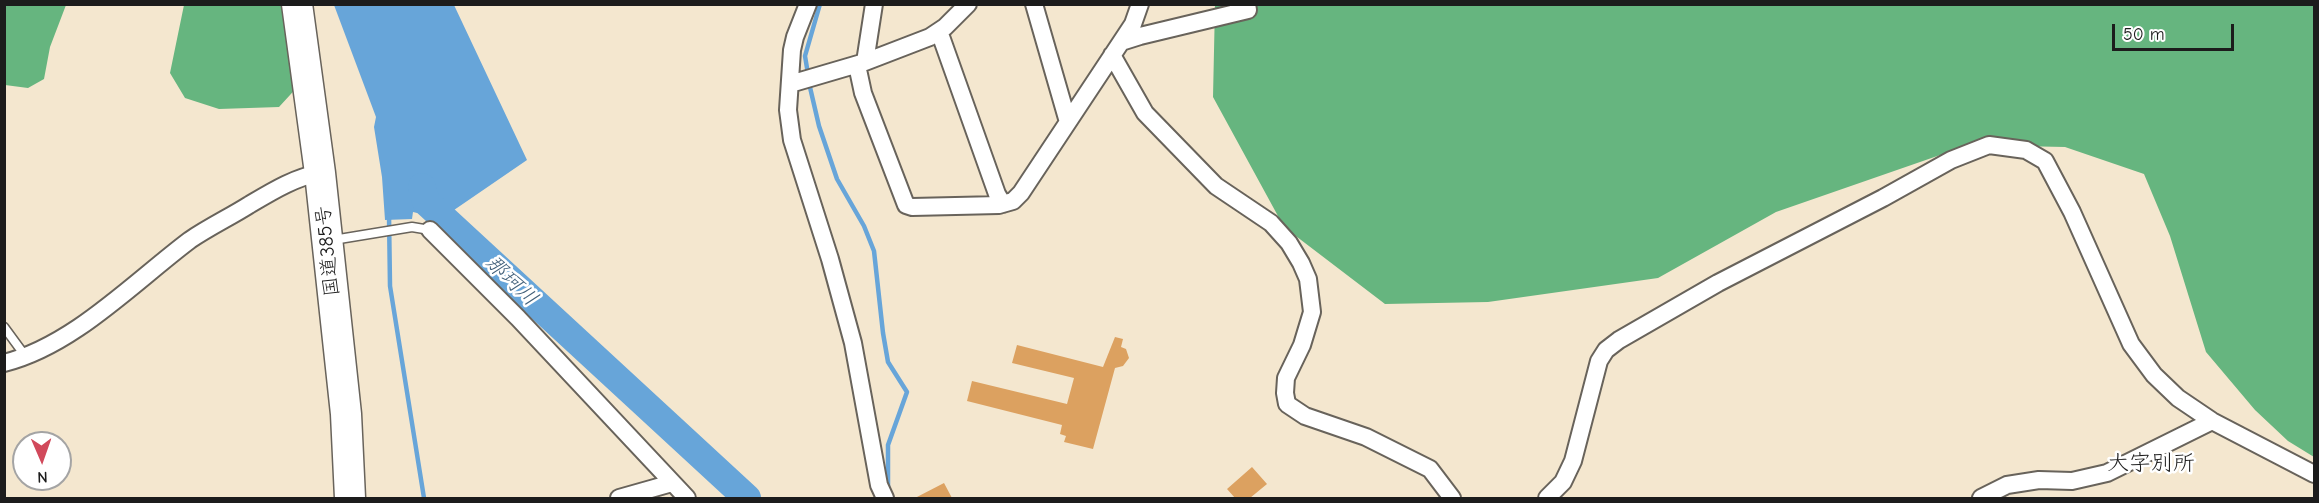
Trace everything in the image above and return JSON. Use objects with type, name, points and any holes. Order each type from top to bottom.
[{"type":"highway","name":"国道385号","points":[[297,4],[320,173],[346,414],[350,498]]},
{"type":"street","points":[[808,4],[795,37],[790,84],[789,110],[794,152],[845,311],[859,373],[879,485],[885,498]]},
{"type":"street","points":[[874,4],[861,64],[863,93],[906,205],[912,207],[1003,204],[1013,201],[1021,193],[1117,49],[1133,24],[1140,4]]},
{"type":"street","points":[[790,84],[861,64],[930,37],[968,4]]},
{"type":"street","points":[[1034,4],[1068,123]]},
{"type":"street","points":[[1117,49],[1140,36],[1248,10],[1247,4]]},
{"type":"street","points":[[939,31],[997,194],[1003,204]]},
{"type":"street","points":[[1117,49],[1145,112],[1216,186],[1271,223],[1289,243],[1301,263],[1308,279],[1312,312],[1302,345],[1286,378],[1284,393],[1287,404],[1305,416],[1366,437],[1430,469],[1452,498]]},
{"type":"street","points":[[1547,498],[1563,482],[1573,461],[1599,361],[1606,350],[1619,340],[1718,283],[1883,198],[1951,160],[1989,145],[2026,150],[2045,161],[2072,212],[2131,344],[2154,375],[2178,398],[2212,421],[2314,474]]},
{"type":"street","points":[[4,363],[27,358],[59,339],[109,305],[192,239],[306,175],[320,173]]},
{"type":"street","points":[[430,230],[518,318],[687,498]]},
{"type":"street","points":[[1981,498],[2007,485],[2039,480],[2072,481],[2106,473],[2212,421]]},
{"type":"street","points":[[619,498],[672,483]]},
{"type":"lane","points":[[327,241],[412,227],[430,230]]},
{"type":"lane","points":[[4,327],[27,358]]},
{"type":"green space","points":[[4,5],[66,5],[50,47],[44,79],[28,88],[5,85]]},
{"type":"green space","points":[[184,5],[284,5],[301,83],[279,107],[219,109],[185,98],[170,73]]},
{"type":"green space","points":[[1215,5],[2314,5],[2314,457],[2288,441],[2255,410],[2206,352],[2170,236],[2144,174],[2065,147],[1969,145],[1776,212],[1658,278],[1488,302],[1385,304],[1284,227],[1213,97]]},
{"type":"water","points":[[334,5],[454,5],[527,160],[438,221],[434,217],[413,212],[412,219],[385,220],[382,177],[374,127],[376,117]]},
{"type":"building","points":[[1115,337],[1123,339],[1121,347],[1126,349],[1129,358],[1123,366],[1115,368],[1093,449],[1064,442],[1066,436],[1060,434],[1062,425],[967,401],[972,381],[1067,404],[1074,378],[1012,363],[1017,345],[1103,367]]},
{"type":"building","points":[[1252,467],[1267,484],[1250,498],[1235,498],[1227,489]]},
{"type":"building","points":[[944,483],[952,498],[915,498]]},
{"type":"waterway","points":[[808,74],[805,56],[820,4]]},
{"type":"waterway","points":[[809,83],[819,126],[837,179],[864,226],[874,251],[888,362],[907,392],[888,445],[888,492]]},
{"type":"waterway","name":"那珂川","points":[[422,187],[426,202],[747,498]]},
{"type":"waterway","points":[[389,215],[390,286],[424,498]]},
{"type":"district","name":"大字別所","points":[[2151,464]]}]
